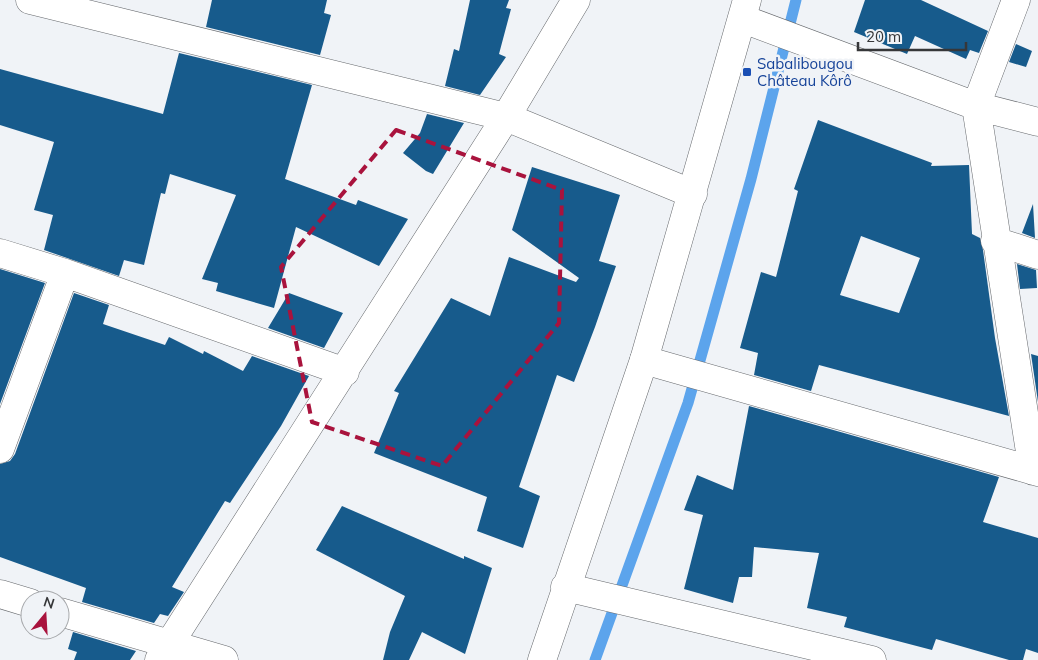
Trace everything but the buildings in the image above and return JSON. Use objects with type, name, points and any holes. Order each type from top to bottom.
[{"type":"street","points":[[30,0],[506,117],[693,194]]},
{"type":"street","points":[[164,652],[345,372],[506,117],[576,0]]},
{"type":"street","points":[[644,360],[1036,471],[995,242],[976,106],[1016,0]]},
{"type":"street","points":[[542,660],[644,360],[745,9],[976,106],[1038,122]]},
{"type":"street","points":[[995,242],[1038,255]]},
{"type":"street","points":[[0,253],[65,273],[345,372]]},
{"type":"street","points":[[0,449],[65,273]]},
{"type":"street","points":[[566,587],[872,660]]},
{"type":"street","points":[[0,594],[20,600]]},
{"type":"street","points":[[70,616],[164,652],[224,660]]},
{"type":"highlighted area","points":[[396,130],[562,190],[559,323],[442,466],[312,422],[281,267]]},
{"type":"waterway","points":[[595,660],[688,403],[751,179],[796,0]]},
{"type":"place","name":"Sabalibougou Château Kôrô","points":[[747,72]]}]
